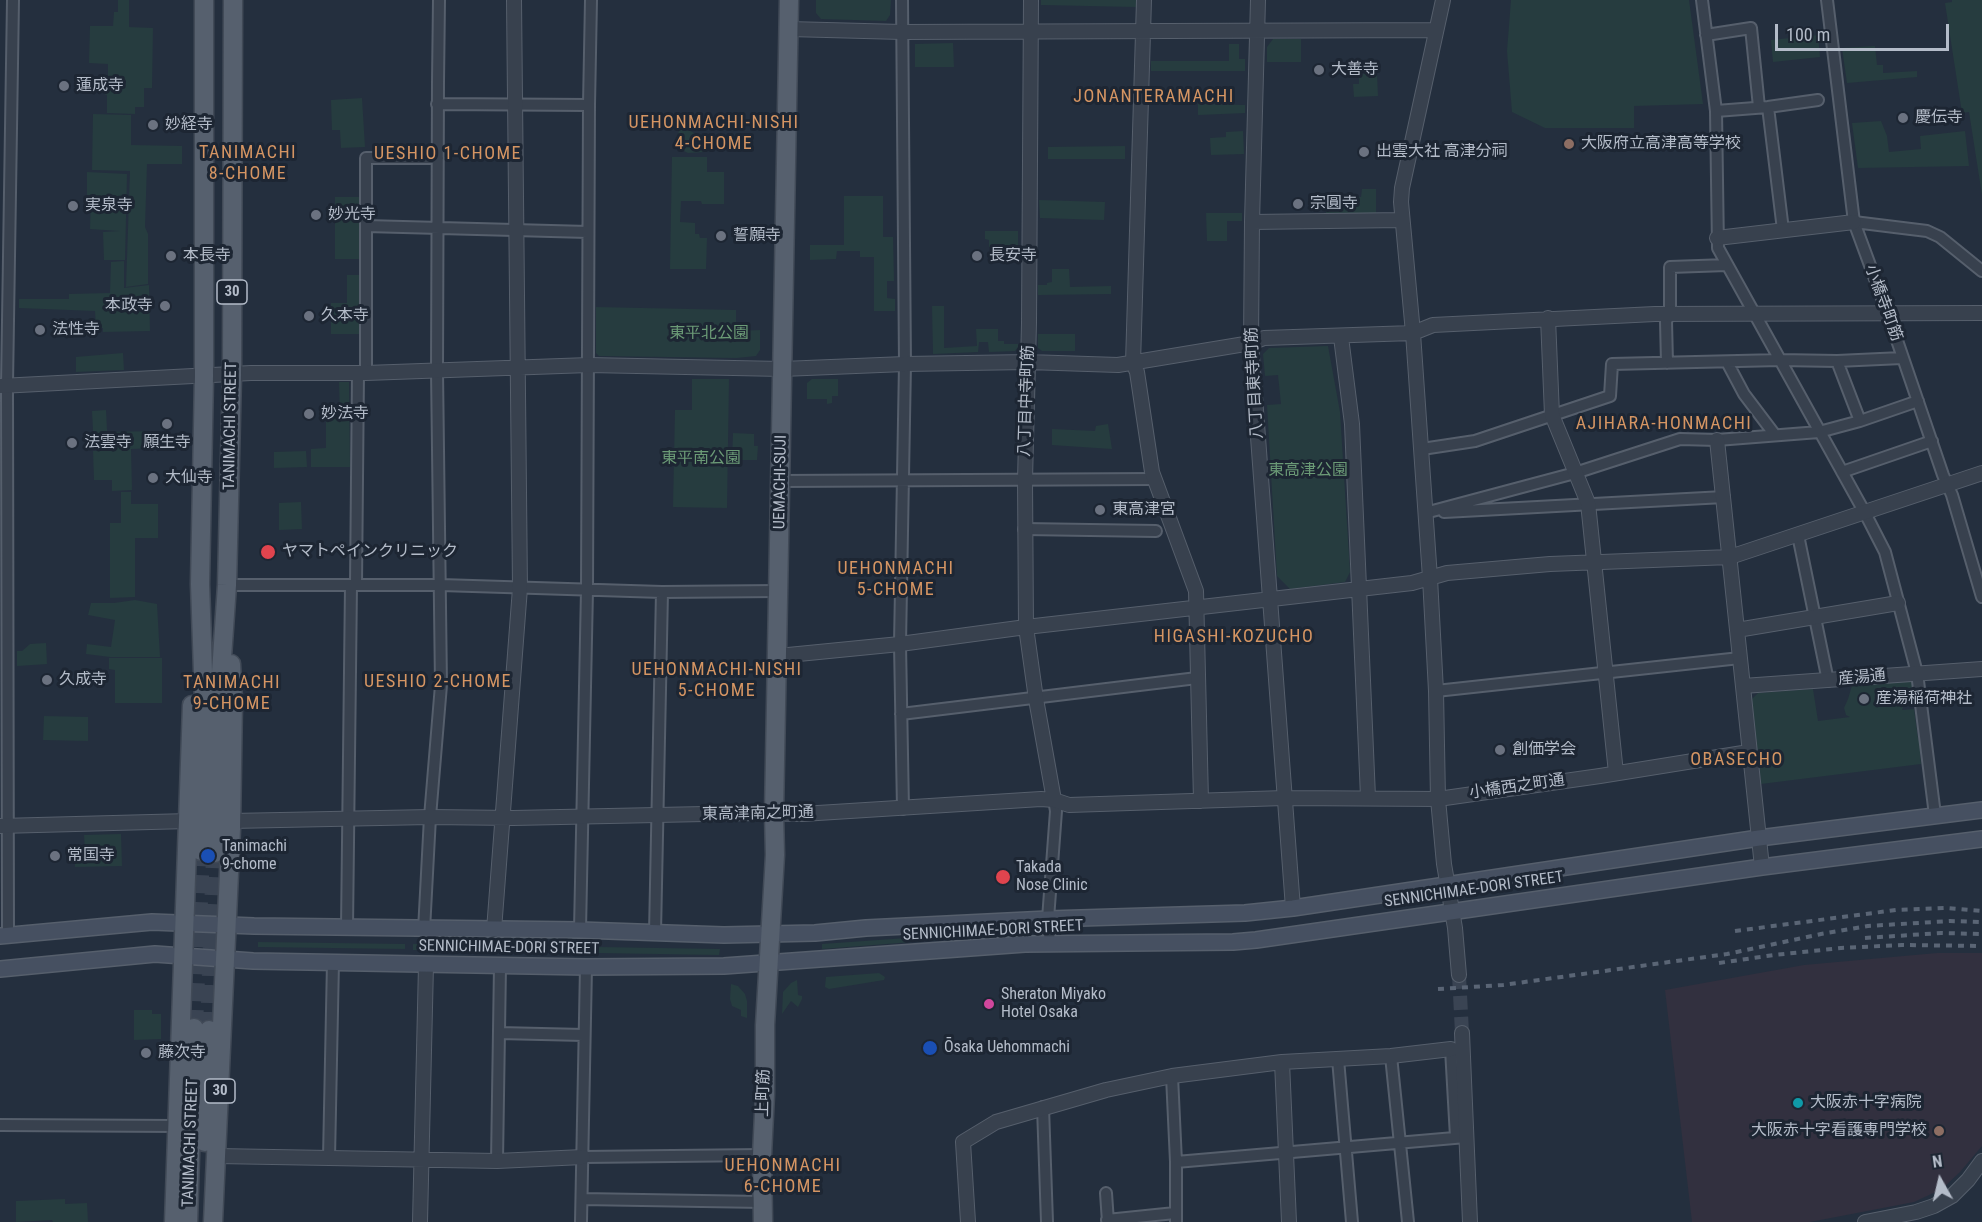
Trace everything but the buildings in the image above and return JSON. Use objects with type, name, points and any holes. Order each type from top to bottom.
[{"type":"main road","name":"TANIMACHI STREET","points":[[204,0],[204,376],[200,584],[208,852],[227,585],[232,375],[233,0]]},
{"type":"main road","name":"UEMACHI-SUJI","points":[[768,963],[774,872],[789,0]]},
{"type":"main road","name":"30","points":[[174,1222],[192,702],[200,584]]},
{"type":"main road","name":"30","points":[[213,1222],[231,821],[233,700],[227,585]]},
{"type":"main road","name":"SENNICHIMAE-DORI STREET","points":[[4,936],[152,922],[424,930],[580,930],[724,935],[815,933],[866,928],[1048,919],[1245,913],[1293,908],[1759,838],[1982,810]]},
{"type":"main road","name":"SENNICHIMAE-DORI STREET","points":[[0,969],[155,954],[225,959],[426,965],[724,966],[1013,945],[1256,940],[1762,867],[1982,840]]},
{"type":"main road","name":"上町筋","points":[[763,1222],[762,1155],[768,963]]},
{"type":"main road","name":"TANIMACHI STREET","points":[[188,1222],[202,1029],[202,1222]]},
{"type":"street","points":[[4,936],[5,77],[13,0]]},
{"type":"street","points":[[424,930],[430,817],[441,685],[437,371],[437,104],[440,0]]},
{"type":"street","points":[[494,930],[520,588],[514,0]]},
{"type":"street","points":[[580,930],[587,590],[591,0]]},
{"type":"street","points":[[902,0],[905,364],[900,644],[903,809]]},
{"type":"street","name":"八丁目中寺町筋","points":[[1031,0],[1024,529],[1026,627],[1054,800]]},
{"type":"street","points":[[1144,0],[1133,363],[1137,372],[1154,479],[1165,530],[1196,591],[1201,801]]},
{"type":"street","name":"八丁目東寺町筋","points":[[1258,0],[1251,343],[1293,908]]},
{"type":"street","points":[[1443,0],[1402,188],[1402,220],[1422,449],[1436,691],[1438,799],[1459,975]]},
{"type":"street","points":[[1702,0],[1716,111],[1718,248],[1885,552],[1917,673],[1935,815]]},
{"type":"street","name":"小橋寺町筋","points":[[1827,0],[1854,222],[1952,495],[1982,597]]},
{"type":"street","points":[[1706,35],[1751,28],[1783,230]]},
{"type":"street","points":[[789,29],[902,32],[1436,30]]},
{"type":"street","points":[[1716,111],[1818,100]]},
{"type":"street","points":[[437,104],[589,105]]},
{"type":"street","points":[[347,928],[366,158],[438,158]]},
{"type":"street","points":[[1252,222],[1402,220]]},
{"type":"street","points":[[1718,238],[1854,222],[1927,231],[1940,237],[1982,271]]},
{"type":"street","points":[[366,226],[588,232]]},
{"type":"street","points":[[1667,363],[1666,321],[1670,314],[1670,267],[1727,265]]},
{"type":"street","points":[[3,386],[204,376],[517,369],[589,365],[782,369],[1028,362],[1119,364],[1251,343],[1264,338],[1413,333],[1433,325],[1548,318],[1670,314],[1982,313]]},
{"type":"street","points":[[1548,318],[1552,416],[1588,503],[1616,773]]},
{"type":"street","points":[[1341,337],[1352,424],[1368,797]]},
{"type":"street","points":[[1422,449],[1475,441],[1610,396],[1612,364],[1837,361],[1902,357]]},
{"type":"street","points":[[1837,361],[1860,421]]},
{"type":"street","points":[[1727,362],[1744,394],[1775,435]]},
{"type":"street","points":[[1425,513],[1575,473],[1680,440],[1717,440],[1819,432],[1918,401]]},
{"type":"street","points":[[1717,440],[1762,867]]},
{"type":"street","points":[[1842,472],[1932,441]]},
{"type":"street","points":[[778,656],[900,644],[1026,627],[1359,590],[1412,583],[1447,573],[1551,564],[1730,557],[1982,473]]},
{"type":"street","points":[[781,481],[1154,479]]},
{"type":"street","points":[[1425,513],[1724,497]]},
{"type":"street","points":[[1024,529],[1165,530]]},
{"type":"street","points":[[1798,535],[1828,681]]},
{"type":"street","points":[[227,585],[441,585],[662,592],[778,591]]},
{"type":"street","points":[[655,933],[662,592]]},
{"type":"street","points":[[1737,630],[1898,603]]},
{"type":"street","points":[[1436,691],[1740,658]]},
{"type":"street","name":"産湯通","points":[[1743,686],[1982,669]]},
{"type":"street","points":[[901,714],[1197,678]]},
{"type":"street","name":"小橋西之町通","points":[[1284,798],[1438,799],[1749,752]]},
{"type":"street","name":"東高津南之町通","points":[[231,821],[802,814],[1041,799],[1069,805],[1284,798]]},
{"type":"street","points":[[1050,944],[1048,919],[1056,811],[1054,800]]},
{"type":"street","points":[[3,826],[189,821]]},
{"type":"street","points":[[329,1158],[333,962]]},
{"type":"street","points":[[420,1222],[426,965]]},
{"type":"street","points":[[497,1161],[500,966]]},
{"type":"street","points":[[581,1222],[586,967]]},
{"type":"street","points":[[499,1033],[584,1035]]},
{"type":"street","points":[[1461,1137],[1462,1033]]},
{"type":"street","points":[[968,1222],[963,1142],[996,1122],[1043,1107],[1172,1076],[1282,1062],[1392,1056],[1451,1049],[1470,1222]]},
{"type":"street","points":[[1392,1056],[1408,1222]]},
{"type":"street","points":[[1338,1059],[1352,1222]]},
{"type":"street","points":[[1282,1062],[1289,1222]]},
{"type":"street","points":[[1106,1193],[1108,1221],[1176,1218],[1172,1076]]},
{"type":"street","points":[[1043,1107],[1047,1222]]},
{"type":"street","points":[[0,1125],[177,1126]]},
{"type":"street","points":[[1176,1162],[1461,1137]]},
{"type":"street","points":[[217,1156],[497,1161],[583,1157],[762,1155]]},
{"type":"street","points":[[1865,1222],[1934,1206],[1952,1196],[1982,1161]]},
{"type":"street","points":[[582,1198],[763,1202]]},
{"type":"shaded area","points":[[1937,953],[1982,953],[1982,1146],[1960,1172],[1942,1189],[1914,1202],[1810,1222],[1692,1222],[1665,990],[1804,965]]},
{"type":"green space","points":[[118,0],[129,0],[129,27],[153,28],[152,88],[144,88],[144,107],[135,107],[135,114],[107,113],[104,82],[108,82],[108,64],[89,63],[90,26],[113,26],[114,12],[118,12]]},
{"type":"green space","points":[[816,0],[891,0],[890,15],[886,21],[821,19],[816,13]]},
{"type":"green space","points":[[1041,0],[1136,0],[1136,7],[1041,5]]},
{"type":"green space","points":[[1511,0],[1689,0],[1703,104],[1634,106],[1634,128],[1545,128],[1512,112],[1507,51]]},
{"type":"green space","points":[[1952,0],[1982,0],[1982,195],[1969,112],[1962,113],[1945,3],[1952,2]]},
{"type":"green space","points":[[1818,35],[1820,57],[1773,62],[1771,40]]},
{"type":"green space","points":[[1273,39],[1301,39],[1301,62],[1267,62],[1267,47]]},
{"type":"green space","points":[[953,43],[954,67],[915,67],[915,44]]},
{"type":"green space","points":[[1229,44],[1239,44],[1239,59],[1245,59],[1245,71],[1151,71],[1151,61],[1229,61]]},
{"type":"green space","points":[[1875,46],[1877,65],[1883,65],[1883,73],[1917,71],[1917,77],[1847,83],[1842,48]]},
{"type":"green space","points":[[1359,74],[1377,74],[1378,96],[1354,97],[1353,84],[1359,84]]},
{"type":"green space","points":[[362,98],[365,147],[341,148],[340,130],[332,130],[331,100]]},
{"type":"green space","points":[[1198,104],[1245,105],[1245,113],[1198,115]]},
{"type":"green space","points":[[93,114],[131,115],[131,145],[182,146],[182,164],[147,164],[145,227],[148,234],[148,284],[126,287],[130,171],[92,170]]},
{"type":"green space","points":[[1881,121],[1887,136],[1889,152],[1921,149],[1920,136],[1965,131],[1969,166],[1858,168],[1852,123]]},
{"type":"green space","points":[[680,129],[687,129],[708,141],[711,149],[705,152],[688,153],[684,151],[676,138]]},
{"type":"green space","points":[[1243,131],[1244,154],[1211,155],[1210,138],[1226,137],[1226,132]]},
{"type":"green space","points":[[1125,146],[1125,159],[1048,159],[1048,147]]},
{"type":"green space","points":[[672,157],[707,157],[707,172],[724,172],[724,204],[681,201],[680,222],[695,223],[695,234],[699,234],[700,238],[707,238],[706,269],[670,269]]},
{"type":"green space","points":[[87,172],[127,174],[125,260],[104,260],[103,232],[120,231],[90,229],[91,195],[87,195]]},
{"type":"green space","points":[[1362,189],[1376,189],[1376,214],[1326,213],[1326,195],[1361,197]]},
{"type":"green space","points":[[844,196],[883,196],[883,237],[893,237],[894,281],[887,281],[887,298],[895,299],[895,311],[874,311],[874,257],[860,257],[860,251],[837,251],[836,259],[810,260],[810,245],[844,245]]},
{"type":"green space","points":[[335,197],[361,197],[361,259],[335,259]]},
{"type":"green space","points":[[1039,200],[1105,202],[1104,220],[1040,218]]},
{"type":"green space","points":[[1206,213],[1242,213],[1242,221],[1227,221],[1227,241],[1207,241]]},
{"type":"green space","points":[[985,231],[1018,231],[1018,253],[1011,253],[1011,247],[989,247],[989,240],[985,239]]},
{"type":"green space","points":[[124,261],[124,288],[149,285],[150,331],[103,332],[103,328],[96,328],[95,311],[19,308],[19,299],[69,299],[69,294],[110,293],[111,262]]},
{"type":"green space","points":[[1052,269],[1069,269],[1070,287],[1111,286],[1111,294],[1038,295],[1038,285],[1047,285],[1052,282]]},
{"type":"green space","points":[[347,275],[362,275],[362,334],[331,334],[331,303],[347,303]]},
{"type":"green space","points":[[932,306],[944,306],[944,348],[977,346],[976,329],[998,329],[998,341],[1004,341],[1004,344],[1018,344],[1018,347],[1015,351],[989,352],[988,342],[979,342],[978,352],[933,354]]},
{"type":"green space","name":"東平北公園","points":[[596,307],[736,310],[736,331],[760,330],[760,350],[756,356],[736,358],[599,356],[596,353]]},
{"type":"green space","points":[[1038,334],[1075,334],[1075,351],[1042,351],[1038,348]]},
{"type":"green space","name":"東高津公園","points":[[1328,346],[1340,412],[1350,572],[1345,582],[1290,589],[1277,576],[1267,405],[1281,404],[1278,375],[1265,376],[1263,354],[1269,348]]},
{"type":"green space","points":[[123,353],[124,370],[76,372],[76,357]]},
{"type":"green space","name":"東平南公園","points":[[692,379],[729,379],[727,508],[673,507],[675,410],[692,410]]},
{"type":"green space","points":[[812,379],[838,379],[838,396],[832,396],[832,403],[827,404],[827,399],[807,399],[807,383]]},
{"type":"green space","points":[[339,382],[349,382],[350,467],[311,467],[311,449],[326,448],[326,417],[340,416]]},
{"type":"green space","points":[[106,410],[108,449],[94,450],[92,411]]},
{"type":"green space","points":[[1108,424],[1112,449],[1052,445],[1052,429],[1095,431],[1096,426]]},
{"type":"green space","points":[[156,431],[156,448],[131,449],[132,490],[112,491],[112,480],[94,480],[93,451],[110,451],[110,432]]},
{"type":"green space","points":[[733,433],[754,434],[754,446],[758,446],[757,460],[732,460]]},
{"type":"green space","points":[[306,451],[307,467],[274,468],[274,452]]},
{"type":"green space","points":[[121,492],[131,492],[131,504],[158,504],[158,538],[135,538],[135,597],[110,598],[110,523],[121,523]]},
{"type":"green space","points":[[301,502],[302,529],[279,530],[279,503]]},
{"type":"green space","points":[[135,600],[157,604],[160,657],[110,657],[86,654],[87,644],[111,647],[115,620],[88,615],[91,603]]},
{"type":"green space","points":[[46,643],[47,664],[17,666],[17,651],[22,651],[30,644]]},
{"type":"green space","points":[[109,658],[162,658],[162,703],[115,703],[115,670],[109,669]]},
{"type":"green space","points":[[1869,677],[1890,683],[1908,678],[1915,685],[1900,694],[1900,699],[1902,710],[1914,709],[1918,738],[1923,743],[1920,754],[1921,764],[1761,784],[1752,699],[1758,693],[1813,689],[1818,721],[1850,717],[1846,715],[1844,708],[1853,682]]},
{"type":"green space","points":[[44,716],[88,717],[88,741],[43,740]]},
{"type":"green space","points":[[121,834],[122,866],[75,867],[75,852],[85,852],[84,835]]},
{"type":"green space","points":[[963,934],[963,938],[822,949],[822,944]]},
{"type":"green space","points":[[258,942],[405,944],[405,949],[258,947]]},
{"type":"green space","points":[[413,944],[720,949],[719,955],[413,950]]},
{"type":"green space","points":[[879,973],[885,977],[884,980],[829,989],[825,987],[826,977]]},
{"type":"green space","points":[[797,980],[798,995],[802,996],[802,999],[798,1007],[791,1001],[782,1014],[783,992]]},
{"type":"green space","points":[[731,984],[738,986],[745,994],[747,1018],[741,1016],[741,1010],[732,1006]]},
{"type":"green space","points":[[134,1010],[152,1010],[152,1014],[161,1014],[161,1039],[134,1040]]},
{"type":"green space","points":[[65,1199],[65,1204],[87,1203],[88,1222],[53,1222],[52,1220],[16,1222],[16,1201]]},
{"type":"tunnel","points":[[194,1028],[201,851]]},
{"type":"tunnel","points":[[209,1030],[215,853]]},
{"type":"tunnel","points":[[1459,975],[1462,1033]]},
{"type":"railway","points":[[1735,931],[1896,910],[1946,908],[1982,911]]},
{"type":"railway","points":[[1438,989],[1503,985],[1727,954],[1868,926],[1950,921],[1982,922]]},
{"type":"railway","points":[[1865,938],[1941,933],[1982,934]]},
{"type":"railway","points":[[1719,963],[1841,948],[1902,945],[1982,946]]},
{"type":"place","name":"大善寺","points":[[1319,70]]},
{"type":"place","name":"蓮成寺","points":[[64,86]]},
{"type":"place","name":"慶伝寺","points":[[1903,118]]},
{"type":"place","name":"妙経寺","points":[[153,125]]},
{"type":"place","name":"大阪府立高津高等学校","points":[[1569,144]]},
{"type":"place","name":"出雲大社 高津分祠","points":[[1364,152]]},
{"type":"place","name":"宗圓寺","points":[[1298,204]]},
{"type":"place","name":"実泉寺","points":[[73,206]]},
{"type":"place","name":"妙光寺","points":[[316,215]]},
{"type":"place","name":"誓願寺","points":[[721,236]]},
{"type":"place","name":"本長寺","points":[[171,256]]},
{"type":"place","name":"長安寺","points":[[977,256]]},
{"type":"place","name":"本政寺","points":[[165,306]]},
{"type":"place","name":"久本寺","points":[[309,316]]},
{"type":"place","name":"法性寺","points":[[40,330]]},
{"type":"place","name":"妙法寺","points":[[309,414]]},
{"type":"place","name":"願生寺","points":[[167,424]]},
{"type":"place","name":"法雲寺","points":[[72,443]]},
{"type":"place","name":"大仙寺","points":[[153,478]]},
{"type":"place","name":"東高津宮","points":[[1100,510]]},
{"type":"place","name":"ヤマトペインクリニック","points":[[268,552]]},
{"type":"place","name":"久成寺","points":[[47,680]]},
{"type":"place","name":"産湯稲荷神社","points":[[1864,699]]},
{"type":"place","name":"創価学会","points":[[1500,750]]},
{"type":"place","name":"常国寺","points":[[55,856]]},
{"type":"place","name":"Tanimachi 9-chome","points":[[208,856]]},
{"type":"place","name":"Takada Nose Clinic","points":[[1003,877]]},
{"type":"place","name":"Sheraton Miyako Hotel Osaka","points":[[989,1004]]},
{"type":"place","name":"Ōsaka Uehommachi","points":[[930,1048]]},
{"type":"place","name":"藤次寺","points":[[146,1053]]},
{"type":"place","name":"大阪赤十字病院","points":[[1798,1103]]},
{"type":"place","name":"大阪赤十字看護専門学校","points":[[1939,1131]]},
{"type":"district","name":"JONANTERAMACHI","points":[[1154,97]]},
{"type":"district","name":"UEHONMACHI-NISHI 4-CHOME","points":[[714,133]]},
{"type":"district","name":"UESHIO 1-CHOME","points":[[448,154]]},
{"type":"district","name":"TANIMACHI 8-CHOME","points":[[248,163]]},
{"type":"district","name":"AJIHARA-HONMACHI","points":[[1664,424]]},
{"type":"district","name":"UEHONMACHI 5-CHOME","points":[[896,579]]},
{"type":"district","name":"HIGASHI-KOZUCHO","points":[[1234,637]]},
{"type":"district","name":"UEHONMACHI-NISHI 5-CHOME","points":[[717,680]]},
{"type":"district","name":"UESHIO 2-CHOME","points":[[438,682]]},
{"type":"district","name":"TANIMACHI 9-CHOME","points":[[232,693]]},
{"type":"district","name":"OBASECHO","points":[[1737,760]]},
{"type":"district","name":"UEHONMACHI 6-CHOME","points":[[783,1176]]}]
